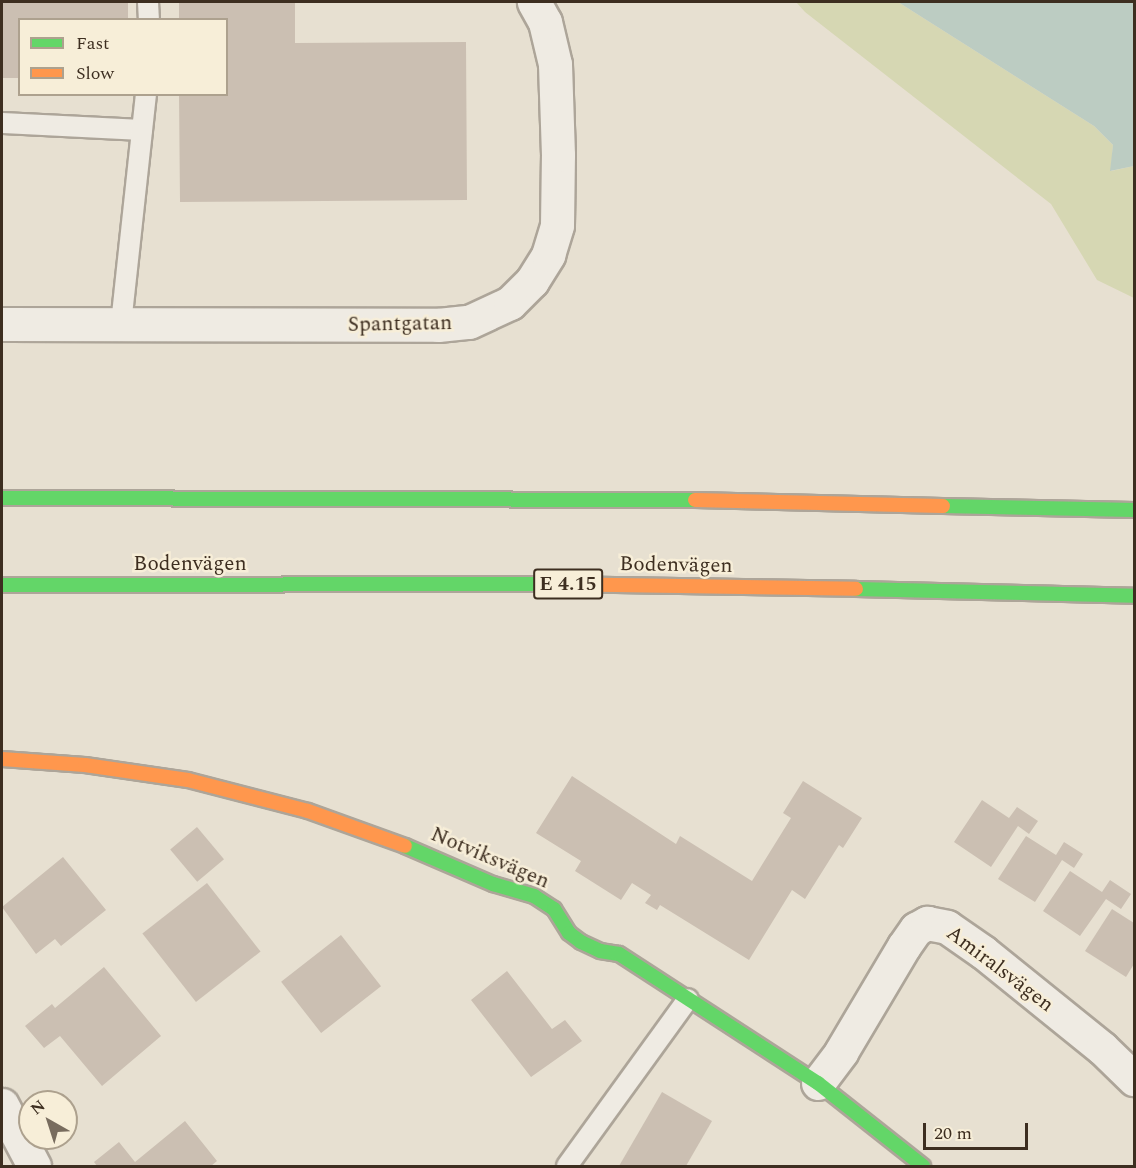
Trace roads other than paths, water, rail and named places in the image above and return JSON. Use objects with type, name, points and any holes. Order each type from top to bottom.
[{"type":"main road","points":[[2,498],[708,500],[1134,510]]},
{"type":"main road","name":"Bodenvägen","points":[[2,585],[632,584],[1134,596]]},
{"type":"main road","name":"Notviksvägen","points":[[2,759],[85,765],[188,780],[308,811],[417,850],[493,884],[542,900],[554,909],[569,933],[581,942],[600,951],[619,954],[818,1083],[923,1167]]},
{"type":"street","name":"Spantgatan","points":[[2,324],[438,325],[469,322],[510,303],[532,281],[543,264],[557,225],[558,155],[555,64],[544,22],[534,2]]},
{"type":"street","name":"Amiralsvägen","points":[[818,1083],[841,1052],[904,946],[916,929],[927,923],[947,927],[983,952],[1102,1048],[1134,1079]]},
{"type":"street","points":[[2,1106],[33,1167]]},
{"type":"lane","points":[[148,2],[149,18]]},
{"type":"lane","points":[[121,324],[146,96]]},
{"type":"lane","points":[[2,123],[142,130]]},
{"type":"lane","points":[[567,1167],[688,999]]}]
